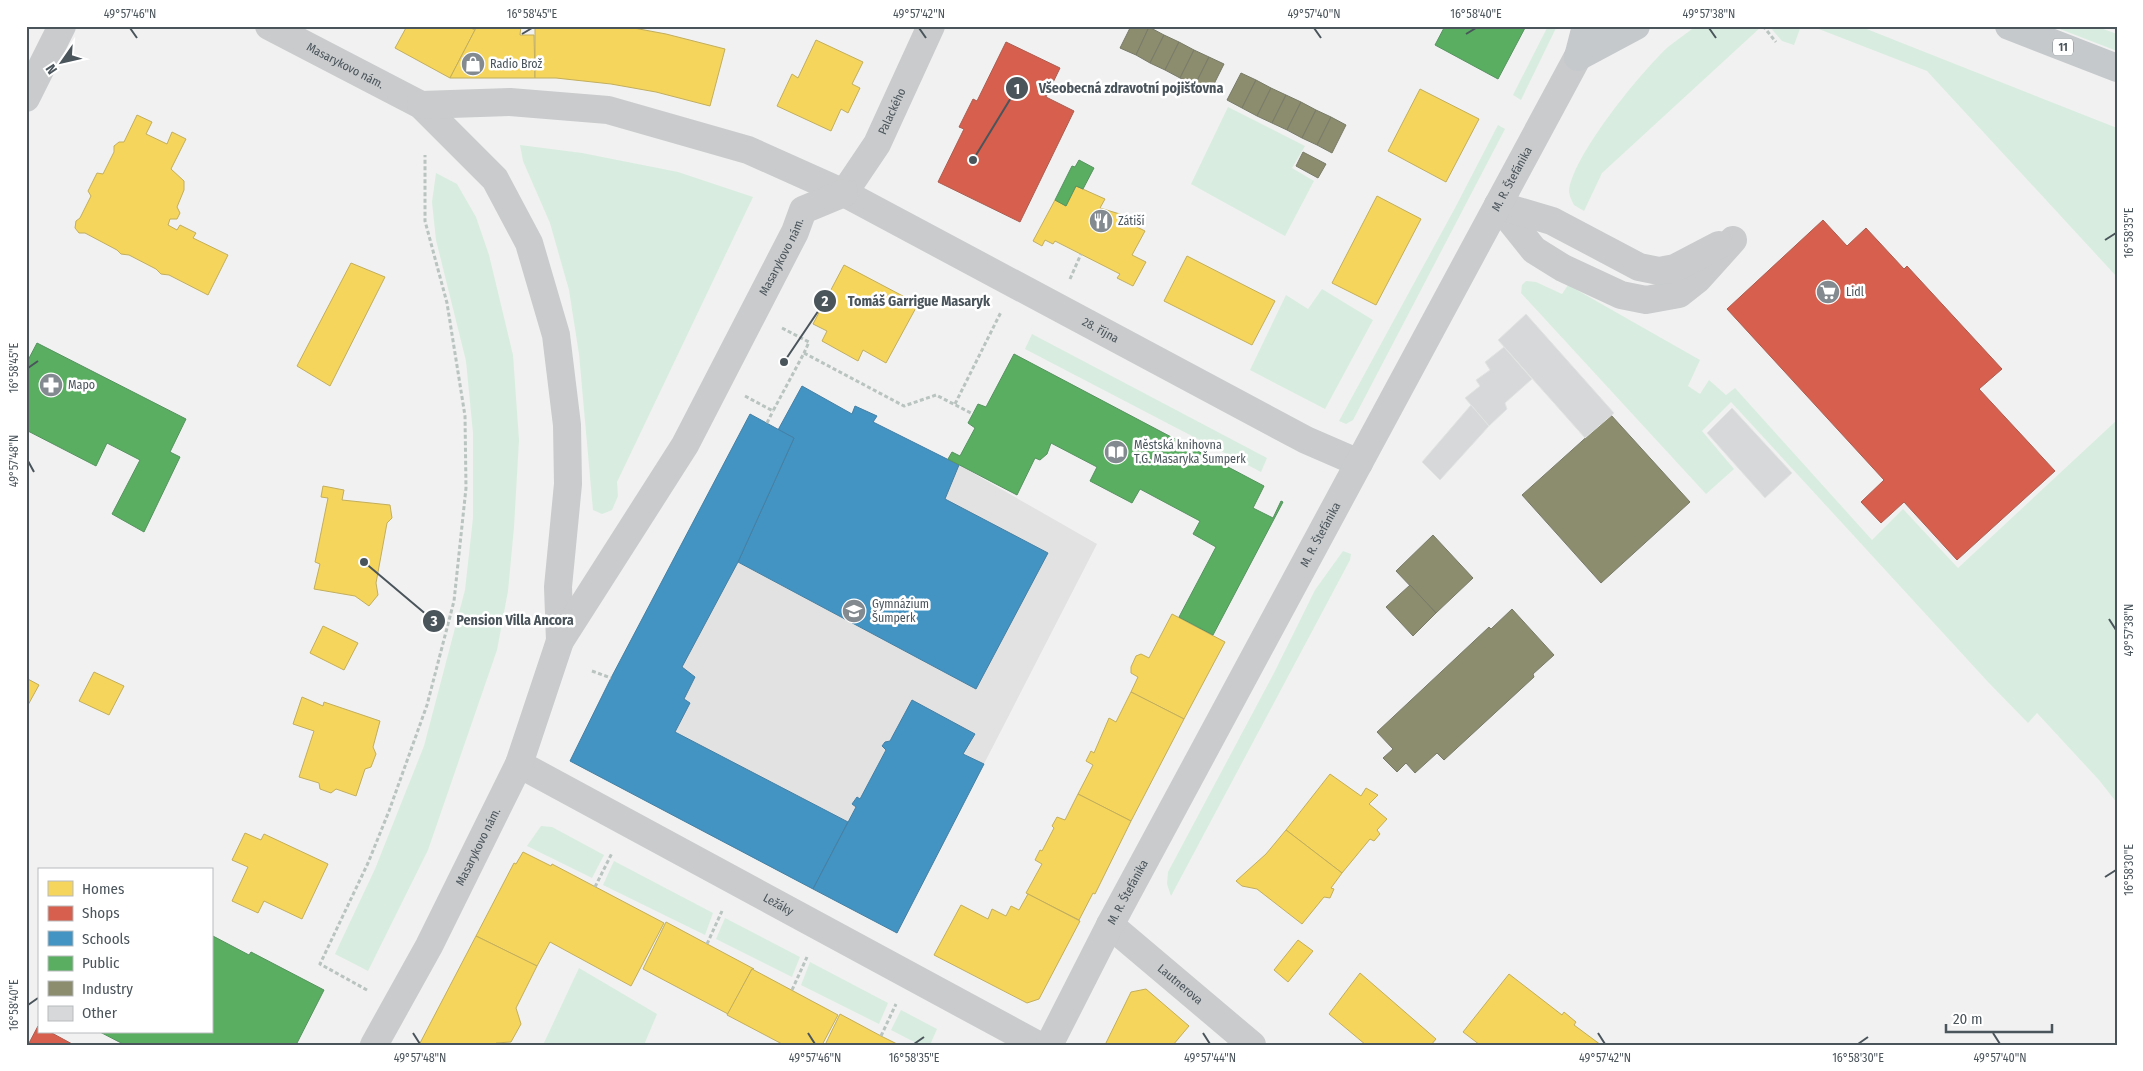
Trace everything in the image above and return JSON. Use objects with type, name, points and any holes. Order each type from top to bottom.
[{"type":"main road","points":[[1578,57],[1586,26]]},
{"type":"main road","points":[[1578,57],[1636,26]]},
{"type":"main road","name":"11","points":[[2009,26],[2114,68]]},
{"type":"street","points":[[26,98],[62,26]]},
{"type":"street","name":"Masarykovo nám.","points":[[269,26],[421,105],[495,179],[529,243],[556,335],[567,425],[568,484],[558,587],[560,641]]},
{"type":"street","name":"Palackého","points":[[844,193],[878,144],[931,26]]},
{"type":"street","name":"M. R. Štefánika","points":[[1049,1045],[1110,924],[1594,26]]},
{"type":"street","name":"Masarykovo nám.","points":[[421,105],[510,102],[608,110],[748,150],[844,193]]},
{"type":"street","name":"Masarykovo nám.","points":[[374,1045],[429,946],[519,764],[560,641],[685,445],[795,232],[803,210],[844,193]]},
{"type":"street","name":"28. října","points":[[844,193],[1306,440],[1359,463]]},
{"type":"street","points":[[1498,205],[1552,221],[1639,267],[1660,271],[1675,268],[1711,248],[1733,240],[1698,279],[1678,294],[1646,300],[1621,295],[1563,268],[1534,250],[1498,205]]},
{"type":"street","name":"Ležáky","points":[[519,764],[1038,1045]]},
{"type":"street","name":"Lautnerova","points":[[1110,924],[1252,1045]]},
{"type":"path","points":[[1763,26],[1776,42]]},
{"type":"path","points":[[367,990],[320,964],[368,863],[427,705],[454,601],[466,488],[465,416],[447,303],[425,221],[426,149]]},
{"type":"path","points":[[1067,285],[1081,254]]},
{"type":"path","points":[[955,404],[1002,309]]},
{"type":"path","points":[[767,423],[809,342],[782,328]]},
{"type":"path","points":[[804,354],[904,406],[936,396],[973,414]]},
{"type":"path","points":[[745,396],[773,411]]},
{"type":"path","points":[[592,671],[611,678]]},
{"type":"path","points":[[595,886],[612,853]]},
{"type":"path","points":[[707,944],[722,911]]},
{"type":"path","points":[[792,990],[807,955]]},
{"type":"path","points":[[881,1036],[897,1002]]},
{"type":"shaded area","name":"Gymnázium Šumperk","points":[[802,386],[851,414],[855,406],[877,416],[874,422],[959,465],[1097,544],[897,933],[570,761],[611,678],[750,414],[778,430]]},
{"type":"green space","points":[[1548,26],[1557,26],[1521,100],[1513,95]]},
{"type":"green space","points":[[1696,26],[1762,26],[1602,173],[1584,211],[1574,205],[1569,191],[1573,176],[1595,136],[1626,94],[1656,59],[1668,47]]},
{"type":"green space","points":[[1769,26],[1801,26],[1794,45],[1782,41]]},
{"type":"green space","points":[[1811,26],[1859,26],[2117,128],[2117,277],[1927,71]]},
{"type":"green space","points":[[2052,26],[2095,26],[2117,34],[2117,51]]},
{"type":"green space","points":[[1228,107],[1305,146],[1292,168],[1314,181],[1285,236],[1191,184]]},
{"type":"green space","points":[[1498,125],[1505,129],[1353,420],[1346,424],[1339,421],[1455,208]]},
{"type":"green space","points":[[520,145],[582,153],[678,172],[753,197],[617,482],[618,496],[612,510],[602,514],[593,510],[579,354],[569,290],[550,223],[523,161]]},
{"type":"green space","points":[[436,173],[457,184],[476,217],[489,255],[513,355],[519,440],[514,527],[508,591],[497,650],[428,850],[368,971],[335,954],[375,869],[424,746],[465,590],[473,518],[473,433],[466,361],[436,240],[432,202]]},
{"type":"green space","points":[[1526,281],[1536,282],[1562,294],[1568,285],[1700,360],[1688,386],[1700,394],[1709,380],[1726,395],[1735,388],[1872,540],[1903,509],[1958,568],[2117,420],[2117,803],[2099,780],[2037,713],[2028,723],[1989,683],[1731,402],[1702,431],[1734,469],[1706,494],[1521,293],[1522,285]]},
{"type":"green space","points":[[1322,289],[1373,320],[1325,409],[1250,370],[1286,295],[1308,309]]},
{"type":"green space","points":[[1032,334],[1267,458],[1261,472],[1025,349]]},
{"type":"green space","points":[[1343,551],[1351,554],[1350,560],[1171,896],[1167,884],[1168,872],[1274,673],[1315,590]]},
{"type":"green space","points":[[541,826],[552,827],[604,855],[592,878],[527,846]]},
{"type":"green space","points":[[614,861],[713,913],[705,935],[603,885]]},
{"type":"green space","points":[[725,918],[800,957],[792,977],[716,939]]},
{"type":"green space","points":[[810,962],[888,1003],[879,1024],[801,985]]},
{"type":"green space","points":[[579,968],[657,1014],[644,1045],[543,1045]]},
{"type":"green space","points":[[901,1010],[937,1029],[930,1045],[920,1045],[891,1030]]},
{"type":"building: Homes","points":[[407,26],[467,26],[475,30],[450,78],[395,48]]},
{"type":"building: Homes","points":[[477,26],[521,26],[520,35],[534,35],[535,78],[450,78]]},
{"type":"building: Homes","points":[[535,26],[623,26],[666,34],[725,49],[710,106],[656,92],[611,84],[556,78],[535,78]]},
{"type":"building: Homes","points":[[816,40],[863,62],[852,84],[860,88],[848,113],[841,109],[831,131],[777,106],[792,74],[798,78]]},
{"type":"building: Homes","points":[[1420,89],[1479,119],[1446,182],[1388,151]]},
{"type":"building: Homes","points":[[137,115],[152,122],[146,134],[167,144],[172,132],[186,139],[171,169],[184,181],[184,190],[177,207],[180,213],[177,219],[170,219],[168,225],[177,230],[180,225],[196,233],[193,238],[228,255],[208,295],[169,275],[161,274],[156,269],[129,255],[121,254],[85,233],[79,233],[75,228],[76,221],[80,218],[91,196],[88,191],[97,173],[103,174],[114,152],[114,146],[119,142],[124,142]]},
{"type":"building: Homes","points":[[1076,186],[1105,199],[1100,208],[1123,215],[1135,226],[1145,231],[1132,255],[1146,262],[1133,286],[1117,278],[1120,274],[1055,241],[1053,244],[1045,240],[1042,246],[1033,241],[1055,200],[1066,206]]},
{"type":"building: Homes","points":[[1377,196],[1421,219],[1376,305],[1332,283]]},
{"type":"building: Homes","points":[[1187,256],[1275,301],[1252,345],[1164,301]]},
{"type":"building: Homes","points":[[351,263],[385,277],[330,386],[297,366]]},
{"type":"building: Homes","points":[[844,265],[918,304],[886,363],[863,350],[858,361],[822,341],[827,331],[813,324]]},
{"type":"building: Homes","points":[[323,486],[344,490],[342,500],[390,505],[392,518],[387,523],[376,583],[378,595],[369,606],[355,596],[314,589],[320,564],[315,562],[328,498],[321,497]]},
{"type":"building: Homes","points":[[1172,614],[1225,642],[1184,719],[1131,692],[1138,677],[1131,673],[1131,667],[1136,656],[1141,654],[1149,658]]},
{"type":"building: Homes","points":[[323,626],[358,643],[344,670],[310,653]]},
{"type":"building: Homes","points":[[94,672],[124,686],[109,715],[79,701]]},
{"type":"building: Homes","points":[[26,678],[39,685],[28,705],[26,704]]},
{"type":"building: Homes","points":[[1131,692],[1184,719],[1131,821],[1078,794],[1093,765],[1086,761],[1091,751],[1094,753],[1109,718],[1116,722]]},
{"type":"building: Homes","points":[[302,697],[323,706],[324,702],[380,721],[373,747],[376,754],[371,767],[365,769],[356,796],[336,789],[331,793],[320,789],[319,783],[299,777],[314,731],[293,724]]},
{"type":"building: Homes","points":[[1330,774],[1361,796],[1366,788],[1378,795],[1369,804],[1387,819],[1377,830],[1380,834],[1374,841],[1370,839],[1342,873],[1286,830]]},
{"type":"building: Homes","points":[[1078,794],[1131,821],[1095,894],[1093,893],[1079,920],[1026,893],[1042,864],[1035,860],[1054,828],[1052,826],[1057,817],[1065,820]]},
{"type":"building: Homes","points":[[1286,830],[1342,873],[1331,888],[1334,889],[1330,898],[1324,897],[1302,924],[1257,889],[1242,886],[1236,881],[1266,854]]},
{"type":"building: Homes","points":[[245,833],[261,840],[264,834],[328,864],[302,919],[264,901],[258,913],[232,901],[248,867],[232,860]]},
{"type":"building: Homes","points":[[523,852],[551,866],[552,864],[664,923],[631,986],[550,942],[537,966],[476,936],[514,863],[516,864]]},
{"type":"building: Homes","points":[[1028,894],[1080,921],[1039,999],[1027,1003],[934,955],[961,905],[988,919],[992,909],[1006,916],[1011,906],[1019,910]]},
{"type":"building: Homes","points":[[666,922],[754,969],[752,969],[728,1014],[643,969]]},
{"type":"building: Homes","points":[[476,936],[537,966],[516,1008],[521,1024],[511,1042],[496,1043],[495,1045],[419,1045]]},
{"type":"building: Homes","points":[[1298,940],[1313,951],[1288,982],[1274,970]]},
{"type":"building: Homes","points":[[752,969],[838,1015],[822,1045],[784,1045],[727,1015]]},
{"type":"building: Homes","points":[[1360,973],[1436,1039],[1431,1045],[1366,1045],[1329,1014]]},
{"type":"building: Homes","points":[[1509,974],[1562,1015],[1564,1012],[1576,1022],[1574,1025],[1601,1045],[1480,1045],[1463,1032]]},
{"type":"building: Homes","points":[[1146,989],[1189,1026],[1173,1045],[1105,1045],[1131,992]]},
{"type":"building: Homes","points":[[840,1014],[881,1036],[899,1045],[825,1045]]},
{"type":"building: Shops","points":[[1006,42],[1060,68],[1046,97],[1074,111],[1020,222],[938,182],[964,129],[959,127],[973,99],[977,101]]},
{"type":"building: Shops","points":[[1823,220],[1847,246],[1866,228],[1904,269],[1907,266],[2002,369],[1979,389],[2055,471],[1957,560],[1904,502],[1881,523],[1861,502],[1884,480],[1727,309]]},
{"type":"building: Shops","points":[[38,1026],[38,1034],[54,1034],[74,1045],[28,1045]]},
{"type":"building: Schools","points":[[802,386],[852,414],[855,406],[877,416],[873,422],[959,465],[945,499],[1048,553],[976,689],[738,562],[794,438],[778,430]]},
{"type":"building: Schools","points":[[750,414],[794,438],[738,562],[682,667],[695,677],[684,699],[690,703],[675,732],[848,822],[813,889],[570,761],[611,678]]},
{"type":"building: Schools","points":[[912,700],[975,734],[963,754],[984,764],[897,933],[813,889],[856,807],[852,804],[857,797],[860,799],[886,750],[882,746],[885,742],[890,741]]},
{"type":"building: Public","points":[[1445,26],[1526,26],[1498,79],[1435,45]]},
{"type":"building: Public","points":[[1079,160],[1094,168],[1083,189],[1076,186],[1066,206],[1055,200],[1072,166],[1075,167]]},
{"type":"building: Public","points":[[37,343],[186,419],[170,452],[180,457],[144,532],[112,514],[140,460],[107,443],[96,466],[26,430],[26,364]]},
{"type":"building: Public","points":[[1014,354],[1264,486],[1253,508],[1273,518],[1281,501],[1283,502],[1213,635],[1179,617],[1216,547],[1193,534],[1200,521],[1140,489],[1132,503],[1090,481],[1097,467],[1051,443],[1047,454],[1040,460],[1035,458],[1017,495],[948,459],[952,452],[960,456],[975,428],[968,423],[978,404],[986,407]]},
{"type":"building: Public","points":[[212,936],[249,955],[251,952],[324,990],[296,1045],[125,1045],[104,1034],[212,1034]]},
{"type":"building: Industry","points":[[1131,26],[1149,27],[1136,55],[1120,48]]},
{"type":"building: Industry","points":[[1149,27],[1164,35],[1150,63],[1136,55]]},
{"type":"building: Industry","points":[[1164,35],[1179,42],[1165,70],[1150,63]]},
{"type":"building: Industry","points":[[1179,42],[1194,50],[1180,78],[1165,70]]},
{"type":"building: Industry","points":[[1194,50],[1209,57],[1195,85],[1180,78]]},
{"type":"building: Industry","points":[[1209,57],[1224,64],[1210,92],[1195,85]]},
{"type":"building: Industry","points":[[1241,73],[1256,80],[1242,108],[1227,100]]},
{"type":"building: Industry","points":[[1256,80],[1271,88],[1257,116],[1242,108]]},
{"type":"building: Industry","points":[[1271,88],[1286,95],[1272,123],[1257,116]]},
{"type":"building: Industry","points":[[1286,95],[1301,102],[1287,130],[1272,123]]},
{"type":"building: Industry","points":[[1301,102],[1316,110],[1302,138],[1287,130]]},
{"type":"building: Industry","points":[[1316,110],[1331,117],[1317,145],[1302,138]]},
{"type":"building: Industry","points":[[1331,117],[1346,125],[1332,153],[1317,145]]},
{"type":"building: Industry","points":[[1303,152],[1326,164],[1318,178],[1296,166]]},
{"type":"building: Industry","points":[[1611,415],[1690,502],[1601,583],[1522,495]]},
{"type":"building: Industry","points":[[1433,535],[1473,578],[1436,613],[1396,571]]},
{"type":"building: Industry","points":[[1410,585],[1436,613],[1413,636],[1386,607]]},
{"type":"building: Industry","points":[[1512,609],[1554,655],[1533,674],[1534,677],[1444,760],[1437,753],[1415,773],[1406,763],[1397,772],[1383,758],[1393,749],[1377,732],[1489,627],[1491,629]]},
{"type":"building: Other","points":[[1526,314],[1614,413],[1585,438],[1498,340]]},
{"type":"building: Other","points":[[1504,347],[1532,379],[1505,403],[1507,409],[1489,426],[1465,398],[1480,386],[1476,380],[1490,370],[1485,362]]},
{"type":"building: Other","points":[[1471,405],[1489,426],[1440,480],[1422,462]]},
{"type":"building: Other","points":[[1732,408],[1792,473],[1765,498],[1707,433]]},
{"type":"place","name":"Radio Brož","points":[[473,64]]},
{"type":"place","name":"Všeobecná zdravotní pojišťovna","points":[[973,160]]},
{"type":"place","name":"Zátiší","points":[[1101,221]]},
{"type":"place","name":"Lidl","points":[[1828,292]]},
{"type":"place","name":"Tomáš Garrigue Masaryk","points":[[784,362]]},
{"type":"place","name":"Mapo","points":[[51,385]]},
{"type":"place","name":"Městská knihovna T.G. Masaryka Šumperk","points":[[1116,452]]},
{"type":"place","name":"Pension Villa Ancora","points":[[364,562]]},
{"type":"place","name":"Gymnázium Šumperk","points":[[854,611]]}]
